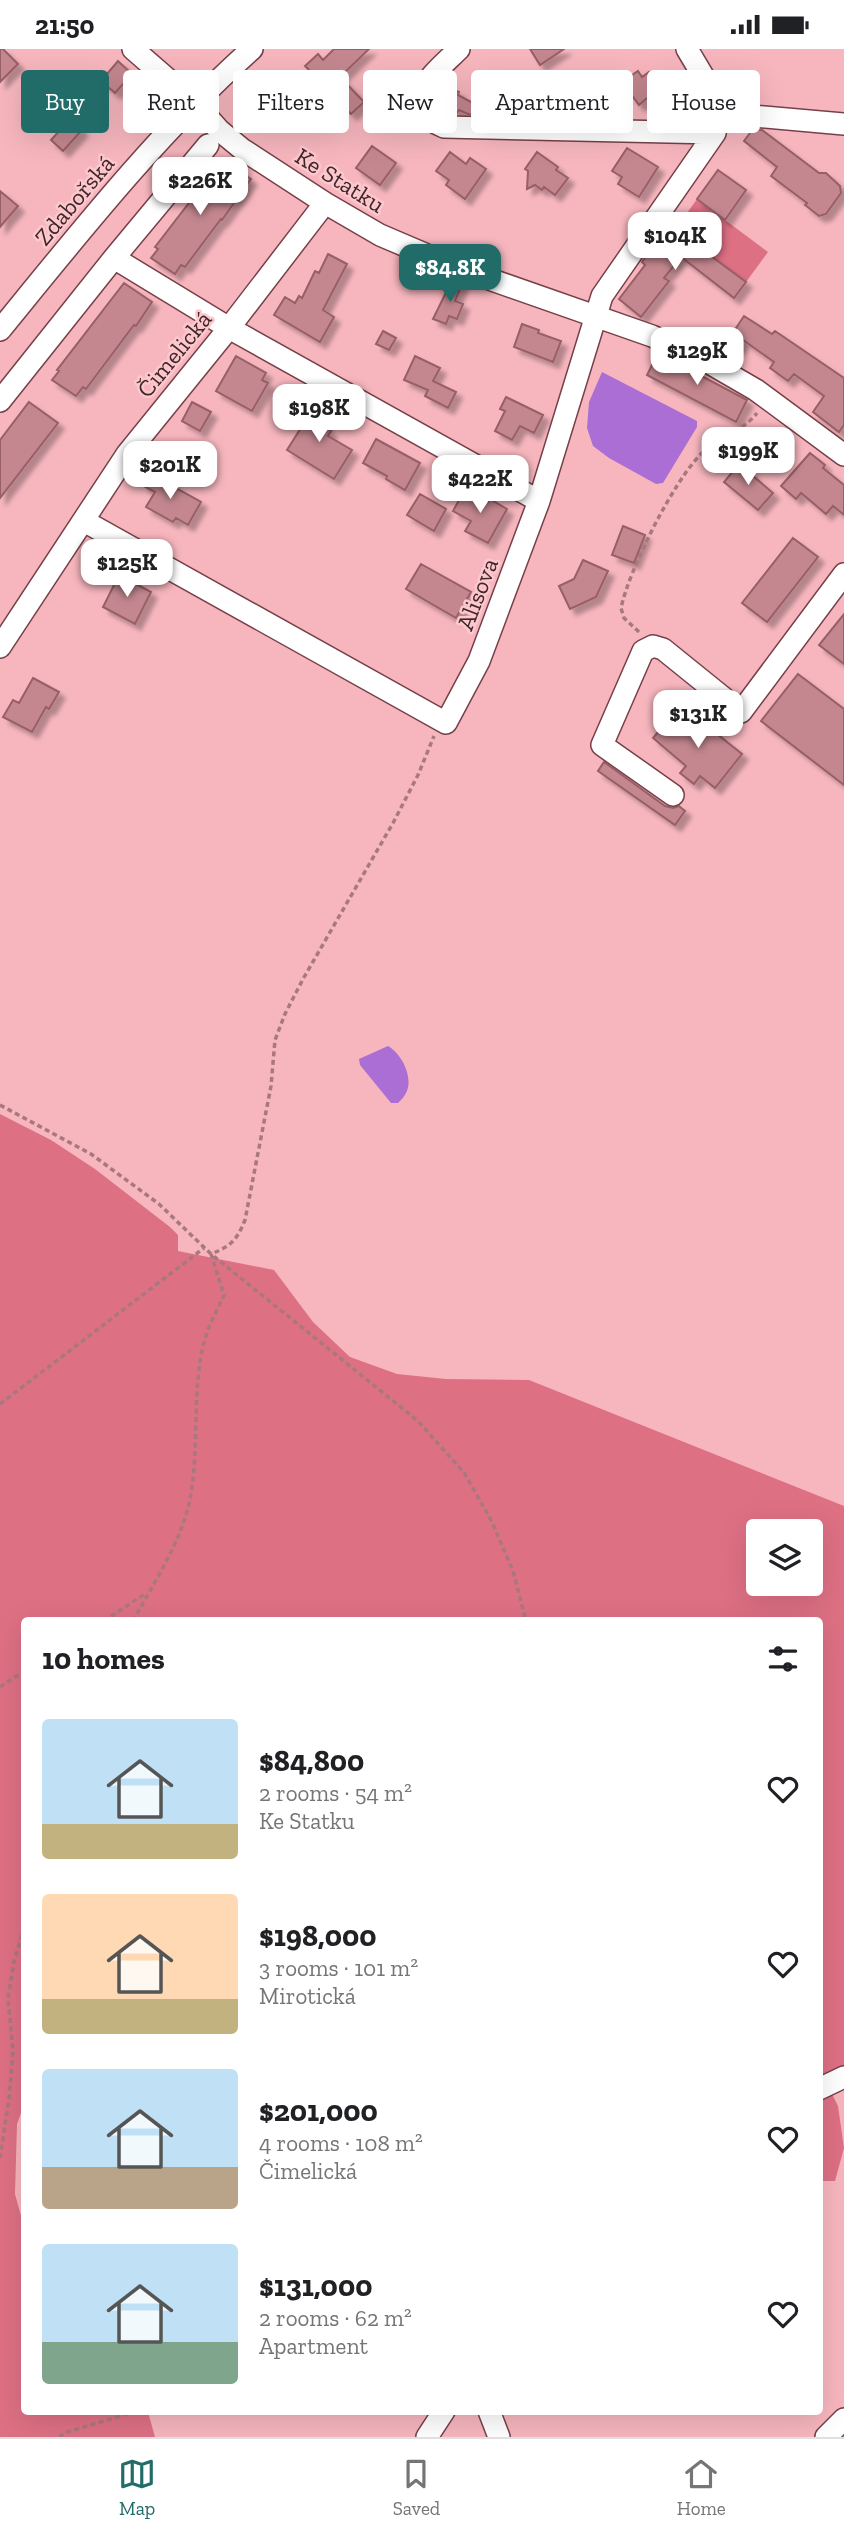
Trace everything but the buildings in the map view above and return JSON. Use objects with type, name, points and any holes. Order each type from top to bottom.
[{"type":"street","name":"Ke Statku","points":[[133,49],[157,70]]},
{"type":"street","name":"Zdabořská","points":[[219,81],[253,49]]},
{"type":"street","points":[[459,49],[425,82],[419,96],[421,109],[429,121],[444,127],[647,124]]},
{"type":"street","points":[[687,49],[700,70]]},
{"type":"street","points":[[760,123],[844,124]]},
{"type":"street","name":"Ke Statku","points":[[219,130],[242,149],[380,235],[594,318],[652,336],[699,357],[768,398],[844,456]]},
{"type":"street","name":"Zdabořská","points":[[0,330],[117,187],[167,133]]},
{"type":"street","name":"Alisova","points":[[446,723],[479,661],[540,502],[594,318],[603,296],[710,133]]},
{"type":"street","points":[[0,401],[114,257],[208,145]]},
{"type":"street","name":"Čimelická","points":[[0,647],[127,454],[325,203]]},
{"type":"street","points":[[114,257],[229,328],[540,502]]},
{"type":"street","points":[[84,521],[446,723]]},
{"type":"street","points":[[673,795],[602,745],[643,651],[653,646],[663,649],[741,712],[844,574]]},
{"type":"street","points":[[823,2087],[844,2077]]},
{"type":"street","points":[[427,2437],[441,2415]]},
{"type":"street","points":[[491,2415],[499,2437]]},
{"type":"street","points":[[826,2437],[844,2419]]},
{"type":"path","points":[[653,646],[624,618],[621,608],[654,525],[701,455],[715,443],[748,424],[768,398]]},
{"type":"path","points":[[211,1254],[225,1248],[239,1237],[245,1220],[271,1086],[275,1040],[285,1014],[393,823],[418,775],[435,733],[446,723]]},
{"type":"path","points":[[0,1105],[90,1154],[159,1204],[211,1254],[418,1421],[465,1473],[492,1522],[513,1571],[525,1617]]},
{"type":"path","points":[[0,1404],[204,1248]]},
{"type":"path","points":[[135,1617],[177,1538],[189,1502],[195,1465],[200,1364],[205,1338],[225,1295],[211,1254]]},
{"type":"path","points":[[110,1617],[148,1592]]},
{"type":"path","points":[[0,1686],[21,1673]]},
{"type":"path","points":[[0,2158],[13,2051],[8,1999],[14,1961],[21,1939]]},
{"type":"path","points":[[60,2437],[67,2432],[124,2415]]},
{"type":"shaded area","points":[[697,199],[768,252],[746,282],[675,230]]},
{"type":"shaded area","points":[[602,372],[697,421],[697,427],[663,483],[656,484],[593,446],[587,428],[589,402]]},
{"type":"shaded area","points":[[388,1046],[402,1060],[408,1074],[408,1087],[398,1103],[391,1103],[360,1065],[359,1059]]},
{"type":"shaded area","points":[[0,1114],[51,1140],[95,1169],[170,1227],[178,1235],[178,1251],[274,1270],[313,1322],[350,1357],[397,1374],[446,1379],[529,1380],[844,1506],[844,2069],[824,2078],[838,2106],[844,2148],[835,2181],[823,2181],[823,1617],[21,1617],[21,2113],[17,2124],[15,2194],[21,2216],[21,2415],[149,2415],[155,2437],[0,2437]]}]
